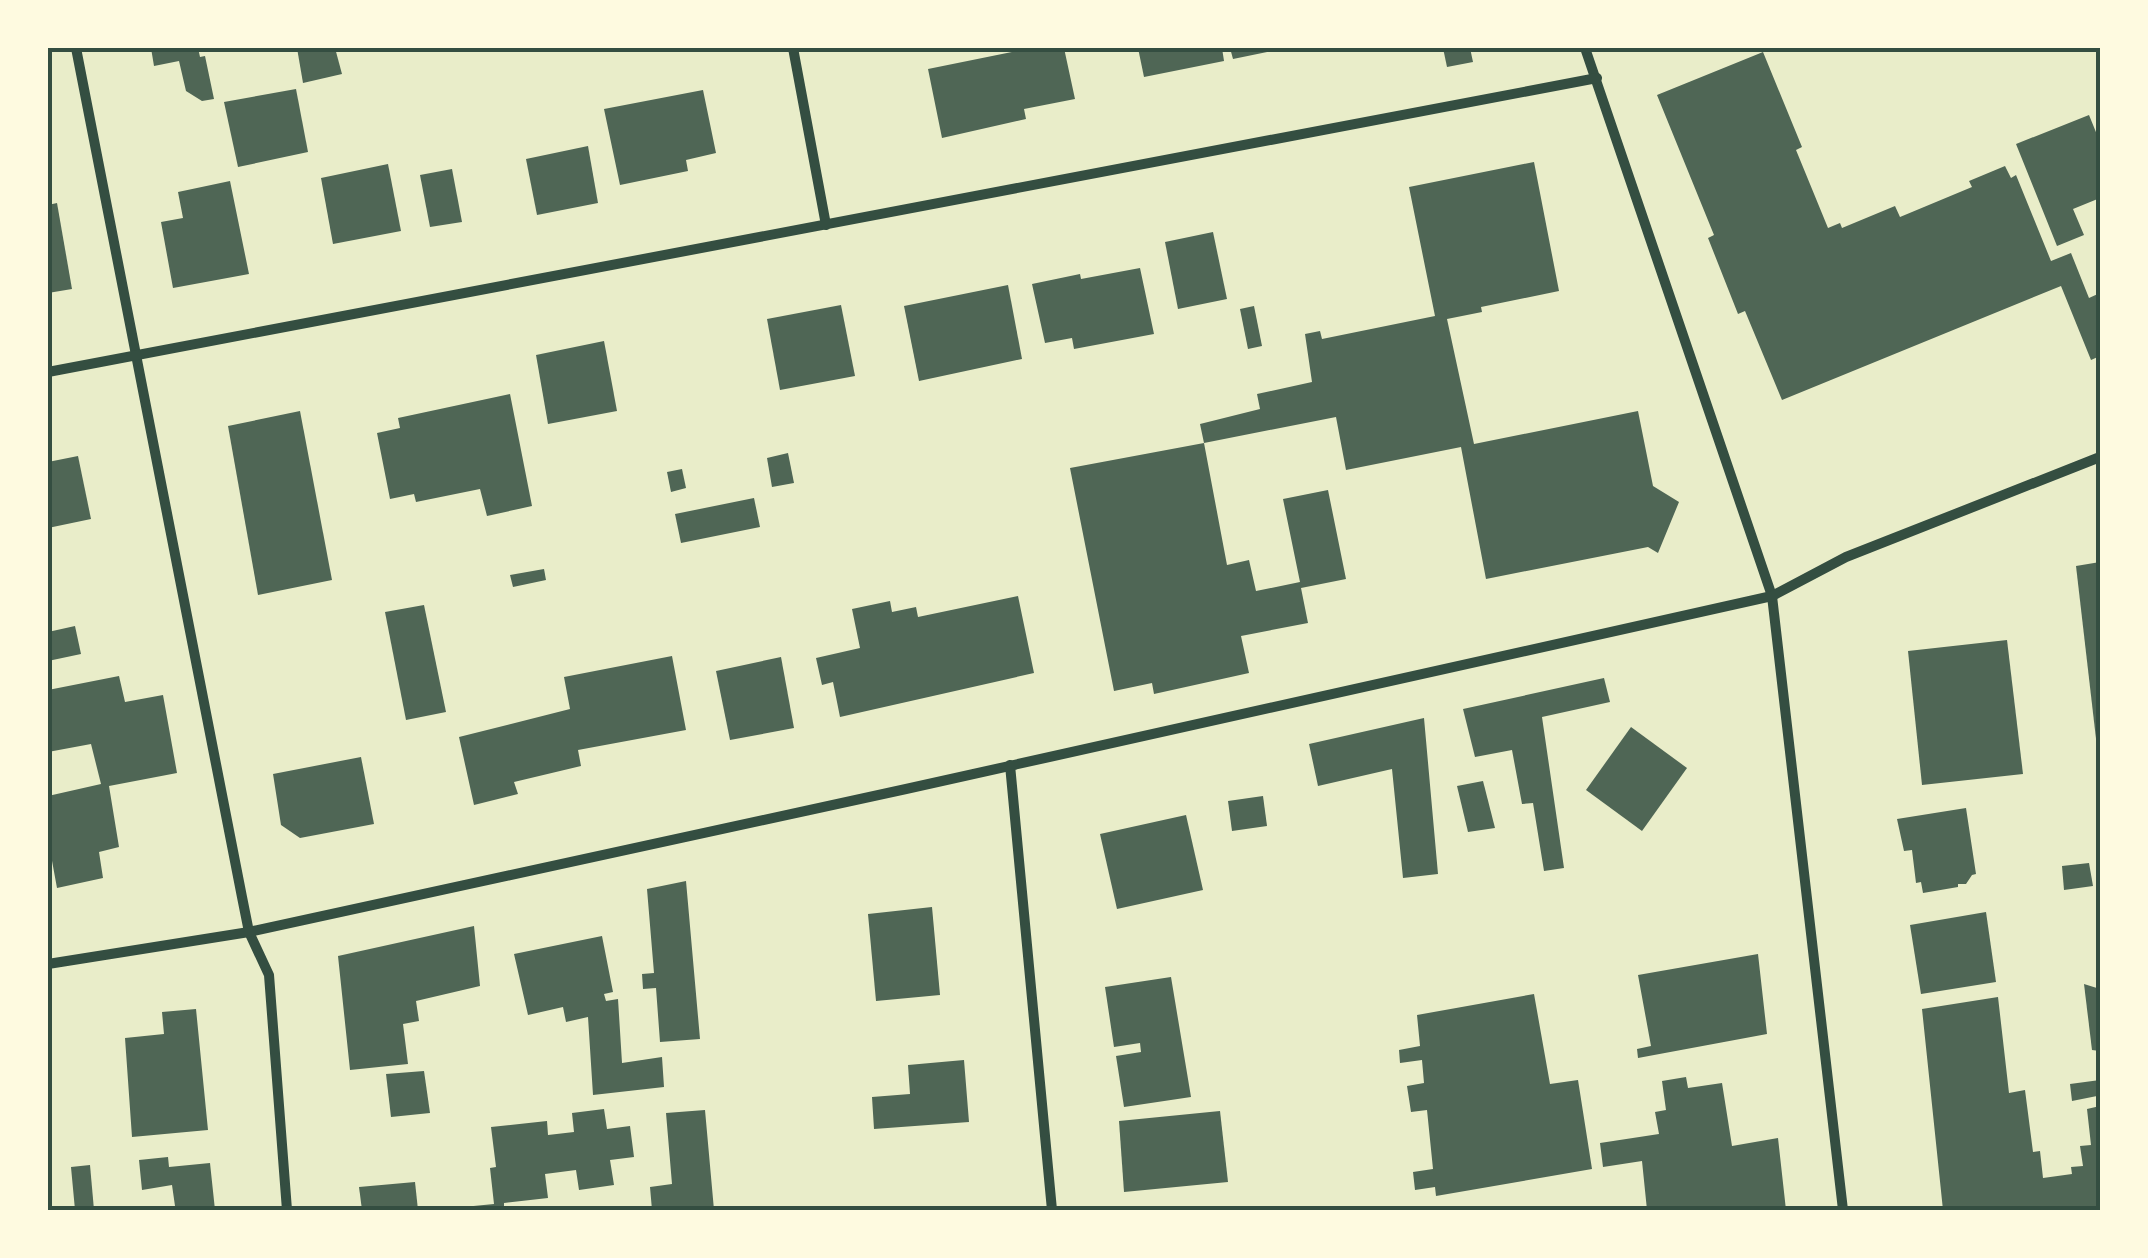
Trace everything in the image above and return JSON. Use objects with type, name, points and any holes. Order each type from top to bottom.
[{"type":"street","points":[[76,48],[249,932],[269,975],[287,1210]]},
{"type":"street","points":[[793,48],[826,225]]},
{"type":"street","points":[[1586,48],[1772,596],[1844,1210]]},
{"type":"street","points":[[48,372],[1597,78]]},
{"type":"street","points":[[48,964],[249,932],[1772,596],[1846,557],[2100,457]]},
{"type":"street","points":[[1010,765],[1052,1210]]},
{"type":"building","points":[[151,48],[198,48],[200,57],[205,56],[214,99],[202,101],[186,91],[179,61],[154,66]]},
{"type":"building","points":[[297,48],[335,48],[342,74],[303,83]]},
{"type":"building","points":[[1031,48],[1064,48],[1075,99],[1024,109],[1026,119],[942,138],[928,69]]},
{"type":"building","points":[[1138,48],[1222,48],[1224,61],[1144,77]]},
{"type":"building","points":[[1230,48],[1281,48],[1281,49],[1233,59]]},
{"type":"building","points":[[1443,48],[1470,48],[1473,62],[1447,67]]},
{"type":"building","points":[[1763,52],[1802,147],[1796,150],[1828,228],[1840,223],[1842,228],[1895,206],[1900,217],[1972,187],[1969,181],[2005,166],[2011,178],[2016,175],[2051,261],[2071,253],[2089,298],[2100,293],[2100,356],[2091,360],[2061,286],[1782,400],[1745,311],[1738,314],[1708,238],[1714,235],[1657,95]]},
{"type":"building","points":[[296,89],[308,152],[238,167],[224,102]]},
{"type":"building","points":[[703,90],[716,153],[686,160],[688,171],[620,185],[604,109]]},
{"type":"building","points":[[2089,115],[2100,142],[2100,198],[2073,209],[2084,235],[2057,246],[2016,144]]},
{"type":"building","points":[[588,146],[598,203],[537,215],[526,159]]},
{"type":"building","points":[[1534,162],[1559,291],[1481,307],[1482,312],[1447,319],[1474,444],[1638,411],[1653,486],[1679,502],[1658,553],[1648,547],[1486,579],[1461,447],[1346,470],[1336,417],[1204,443],[1200,424],[1260,409],[1257,394],[1312,382],[1305,334],[1320,331],[1322,339],[1435,316],[1409,187]]},
{"type":"building","points":[[388,164],[401,231],[333,244],[321,178]]},
{"type":"building","points":[[452,169],[462,222],[430,227],[420,175]]},
{"type":"building","points":[[230,181],[249,274],[173,288],[161,222],[183,218],[178,192]]},
{"type":"building","points":[[57,203],[72,289],[48,293],[48,205]]},
{"type":"building","points":[[1213,232],[1227,299],[1178,309],[1165,242]]},
{"type":"building","points":[[1140,268],[1154,334],[1074,349],[1072,338],[1045,343],[1032,284]]},
{"type":"building","points":[[1008,285],[1022,359],[919,381],[904,306]]},
{"type":"building","points":[[841,305],[855,376],[780,390],[767,319]]},
{"type":"building","points":[[1254,306],[1262,346],[1248,349],[1240,309]]},
{"type":"building","points":[[604,341],[617,411],[548,424],[536,355]]},
{"type":"building","points":[[510,394],[532,506],[487,516],[480,489],[416,502],[414,494],[390,499],[377,433],[400,428],[398,418]]},
{"type":"building","points":[[300,411],[332,580],[258,595],[228,426]]},
{"type":"building","points":[[1204,443],[1227,565],[1249,560],[1256,591],[1300,582],[1283,499],[1328,490],[1346,579],[1301,588],[1308,623],[1241,636],[1249,673],[1154,694],[1152,683],[1114,691],[1070,468]]},
{"type":"building","points":[[788,453],[794,483],[772,487],[767,458]]},
{"type":"building","points":[[78,456],[91,519],[48,528],[48,462]]},
{"type":"building","points":[[682,469],[686,488],[671,492],[667,472]]},
{"type":"building","points":[[754,498],[760,527],[681,543],[675,514]]},
{"type":"building","points":[[2100,562],[2100,756],[2098,756],[2076,566]]},
{"type":"building","points":[[544,569],[546,580],[513,587],[510,575]]},
{"type":"building","points":[[1018,596],[1034,673],[840,717],[833,682],[822,685],[816,658],[860,648],[852,609],[890,601],[892,612],[916,607],[918,617]]},
{"type":"building","points":[[424,605],[446,712],[406,720],[385,612]]},
{"type":"building","points":[[75,626],[81,654],[48,661],[48,632]]},
{"type":"building","points":[[2007,640],[2023,774],[1922,785],[1908,651]]},
{"type":"building","points":[[672,656],[686,730],[578,750],[581,766],[514,782],[518,794],[474,805],[459,737],[570,709],[564,677]]},
{"type":"building","points":[[781,657],[794,728],[730,740],[716,671]]},
{"type":"building","points":[[119,676],[125,702],[163,695],[177,773],[109,786],[119,847],[99,852],[103,878],[57,888],[48,839],[48,796],[101,784],[91,744],[48,752],[48,690]]},
{"type":"building","points":[[1604,678],[1610,702],[1542,717],[1564,868],[1544,871],[1533,803],[1522,804],[1512,750],[1475,757],[1463,709]]},
{"type":"building","points":[[1424,718],[1438,874],[1403,878],[1392,769],[1318,786],[1309,744]]},
{"type":"building","points":[[1631,727],[1687,768],[1642,831],[1586,790]]},
{"type":"building","points":[[361,757],[374,824],[300,838],[281,825],[273,774]]},
{"type":"building","points":[[1483,781],[1495,828],[1468,832],[1457,786]]},
{"type":"building","points":[[1263,796],[1267,826],[1232,831],[1228,801]]},
{"type":"building","points":[[1966,808],[1976,874],[1958,887],[1923,893],[1921,882],[1916,883],[1912,850],[1904,851],[1897,819]]},
{"type":"building","points":[[1186,815],[1203,890],[1117,909],[1100,834]]},
{"type":"building","points":[[2089,863],[2093,886],[2064,890],[2062,866]]},
{"type":"building","points":[[686,881],[700,1039],[660,1042],[656,988],[643,989],[642,974],[654,973],[647,889]]},
{"type":"building","points":[[932,907],[940,995],[876,1001],[868,914]]},
{"type":"building","points":[[1986,912],[1996,982],[1921,994],[1910,925]]},
{"type":"building","points":[[474,926],[480,986],[416,1001],[419,1021],[403,1024],[408,1064],[350,1070],[338,956]]},
{"type":"building","points":[[602,936],[613,992],[604,994],[606,1001],[618,999],[622,1063],[662,1057],[664,1087],[593,1095],[588,1017],[566,1022],[563,1007],[528,1015],[514,954]]},
{"type":"building","points":[[1758,954],[1767,1034],[1638,1058],[1637,1049],[1651,1046],[1638,975]]},
{"type":"building","points":[[1171,977],[1191,1097],[1124,1107],[1116,1056],[1141,1052],[1140,1043],[1114,1047],[1105,987]]},
{"type":"building","points":[[2084,984],[2100,989],[2100,1051],[2092,1050]]},
{"type":"building","points":[[1534,994],[1550,1084],[1578,1080],[1592,1169],[1436,1196],[1435,1187],[1415,1190],[1413,1172],[1433,1169],[1427,1110],[1411,1112],[1407,1086],[1424,1083],[1422,1060],[1400,1063],[1399,1050],[1420,1046],[1417,1015]]},
{"type":"building","points":[[1998,997],[2009,1093],[2025,1090],[2033,1152],[2040,1151],[2043,1178],[2072,1174],[2071,1167],[2083,1166],[2080,1146],[2091,1145],[2087,1109],[2100,1106],[2100,1210],[1943,1210],[1922,1009]]},
{"type":"building","points":[[196,1009],[208,1130],[132,1137],[125,1038],[164,1034],[162,1012]]},
{"type":"building","points":[[964,1060],[969,1122],[874,1129],[872,1097],[910,1094],[908,1065]]},
{"type":"building","points":[[424,1071],[430,1113],[391,1117],[386,1074]]},
{"type":"building","points":[[1686,1077],[1688,1088],[1722,1083],[1732,1146],[1778,1138],[1786,1210],[1647,1210],[1642,1161],[1603,1167],[1600,1143],[1659,1134],[1655,1112],[1666,1110],[1662,1081]]},
{"type":"building","points":[[2100,1080],[2100,1106],[2097,1096],[2072,1101],[2070,1084]]},
{"type":"building","points":[[604,1109],[607,1129],[630,1126],[634,1157],[610,1160],[614,1185],[579,1190],[576,1170],[545,1174],[548,1198],[504,1203],[504,1210],[453,1210],[494,1204],[490,1168],[496,1167],[491,1127],[547,1121],[548,1135],[574,1132],[572,1113]]},
{"type":"building","points":[[705,1110],[714,1210],[652,1210],[650,1187],[672,1184],[666,1113]]},
{"type":"building","points":[[1220,1111],[1228,1182],[1124,1192],[1119,1121]]},
{"type":"building","points":[[168,1157],[169,1167],[210,1163],[215,1210],[154,1210],[175,1206],[172,1185],[142,1190],[139,1160]]},
{"type":"building","points":[[90,1165],[94,1210],[75,1210],[71,1167]]},
{"type":"building","points":[[415,1182],[418,1210],[362,1210],[359,1187]]}]
